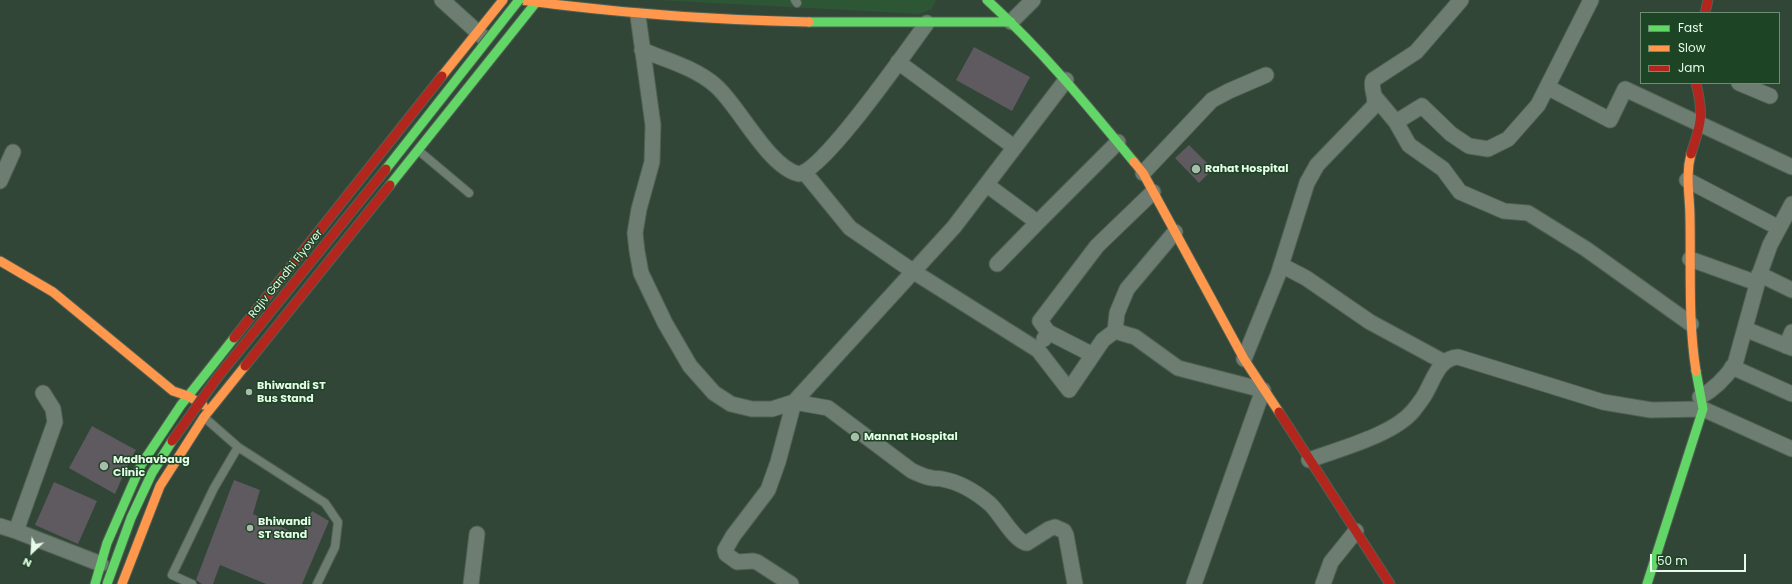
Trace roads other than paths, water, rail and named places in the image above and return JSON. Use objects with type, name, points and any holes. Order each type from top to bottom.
[{"type":"main road","points":[[95,584],[107,543],[141,465],[173,409],[188,396],[503,0]]},
{"type":"main road","points":[[520,0],[537,1],[638,16],[760,22],[1011,22]]},
{"type":"main road","name":"Rajiv Gandhi Flyover","points":[[107,584],[131,518],[152,473],[185,421],[217,378],[343,223],[520,0]]},
{"type":"main road","points":[[987,0],[1011,22],[1066,80],[1143,173],[1244,359],[1390,584]]},
{"type":"main road","points":[[122,584],[160,486],[204,418],[537,1]]},
{"type":"main road","points":[[1648,584],[1702,403],[1692,345],[1690,208],[1687,180],[1690,159],[1701,124],[1701,103],[1696,84]]},
{"type":"main road","points":[[0,261],[54,292],[165,386],[173,391],[188,396],[211,409]]},
{"type":"main road","points":[[173,409],[199,426]]},
{"type":"street","points":[[442,0],[498,51]]},
{"type":"street","points":[[1011,22],[1033,0]]},
{"type":"street","points":[[1244,359],[1281,265],[1300,202],[1310,177],[1317,165],[1374,106],[1375,97],[1372,85],[1373,80],[1416,52],[1461,0]]},
{"type":"street","points":[[1396,122],[1422,106],[1451,134],[1469,146],[1488,149],[1508,139],[1538,105],[1591,0]]},
{"type":"street","points":[[638,16],[654,139],[652,162],[634,233],[642,273],[665,323],[690,366],[714,393],[731,404],[752,409],[772,409],[794,402],[828,408],[912,471],[922,476],[940,478],[960,484],[975,493],[999,513],[1022,543],[1030,541],[1049,529],[1055,527],[1060,528],[1066,535],[1075,584]]},
{"type":"street","points":[[642,50],[693,71],[708,79],[727,97],[757,139],[774,157],[789,170],[799,174],[805,173],[821,160],[845,132],[927,23]]},
{"type":"street","points":[[898,62],[1014,147]]},
{"type":"street","points":[[1143,173],[1212,100],[1266,74]]},
{"type":"street","points":[[791,584],[757,562],[737,562],[726,554],[726,550],[733,536],[768,490],[778,462],[794,402],[914,272],[954,226],[987,185],[1014,147],[1066,80]]},
{"type":"street","points":[[1741,84],[1770,96]]},
{"type":"street","points":[[1547,88],[1610,120],[1625,89],[1792,167]]},
{"type":"street","points":[[1375,97],[1396,122],[1409,145],[1443,169],[1460,192],[1504,211],[1528,213],[1586,249],[1691,324]]},
{"type":"street","points":[[997,264],[1118,142]]},
{"type":"street","points":[[0,181],[13,152]]},
{"type":"street","points":[[805,173],[850,228],[914,272],[1038,350],[1069,390],[1103,340],[1115,331],[1117,313],[1126,289],[1175,232]]},
{"type":"street","points":[[1687,180],[1779,228]]},
{"type":"street","points":[[987,185],[1032,220],[1036,222],[1040,220]]},
{"type":"street","points":[[1093,355],[1048,332],[1040,321],[1097,246],[1153,192]]},
{"type":"street","points":[[1702,403],[1710,391],[1732,367],[1745,329],[1758,279],[1770,245],[1792,204]]},
{"type":"street","points":[[1690,259],[1792,290]]},
{"type":"street","points":[[1281,265],[1306,278],[1370,322],[1444,362]]},
{"type":"street","points":[[1745,329],[1790,342]]},
{"type":"street","points":[[1115,331],[1135,337],[1178,368],[1263,390],[1194,584]]},
{"type":"street","points":[[1038,350],[1048,332]]},
{"type":"street","points":[[1309,460],[1367,439],[1398,424],[1412,412],[1424,396],[1444,362],[1450,357],[1458,357],[1603,402],[1651,410],[1702,403],[1792,449]]},
{"type":"street","points":[[1732,367],[1792,394]]},
{"type":"street","points":[[16,531],[55,422],[52,409],[43,393]]},
{"type":"street","points":[[0,526],[101,564]]},
{"type":"street","points":[[1323,584],[1330,562],[1356,531]]},
{"type":"street","points":[[471,584],[477,534]]},
{"type":"lane","points":[[418,150],[469,193]]},
{"type":"lane","points":[[204,418],[238,447],[325,503],[338,522],[335,547],[317,584]]},
{"type":"lane","points":[[192,584],[172,575],[214,488],[238,447]]},
{"type":"place","name":"Rahat Hospital","points":[[1196,169]]},
{"type":"place","name":"Bhiwandi ST Bus Stand","points":[[249,392]]},
{"type":"place","name":"Mannat Hospital","points":[[855,437]]},
{"type":"place","name":"Madhavbaug Clinic","points":[[104,466]]},
{"type":"place","name":"Bhiwandi ST Stand","points":[[250,528]]}]
